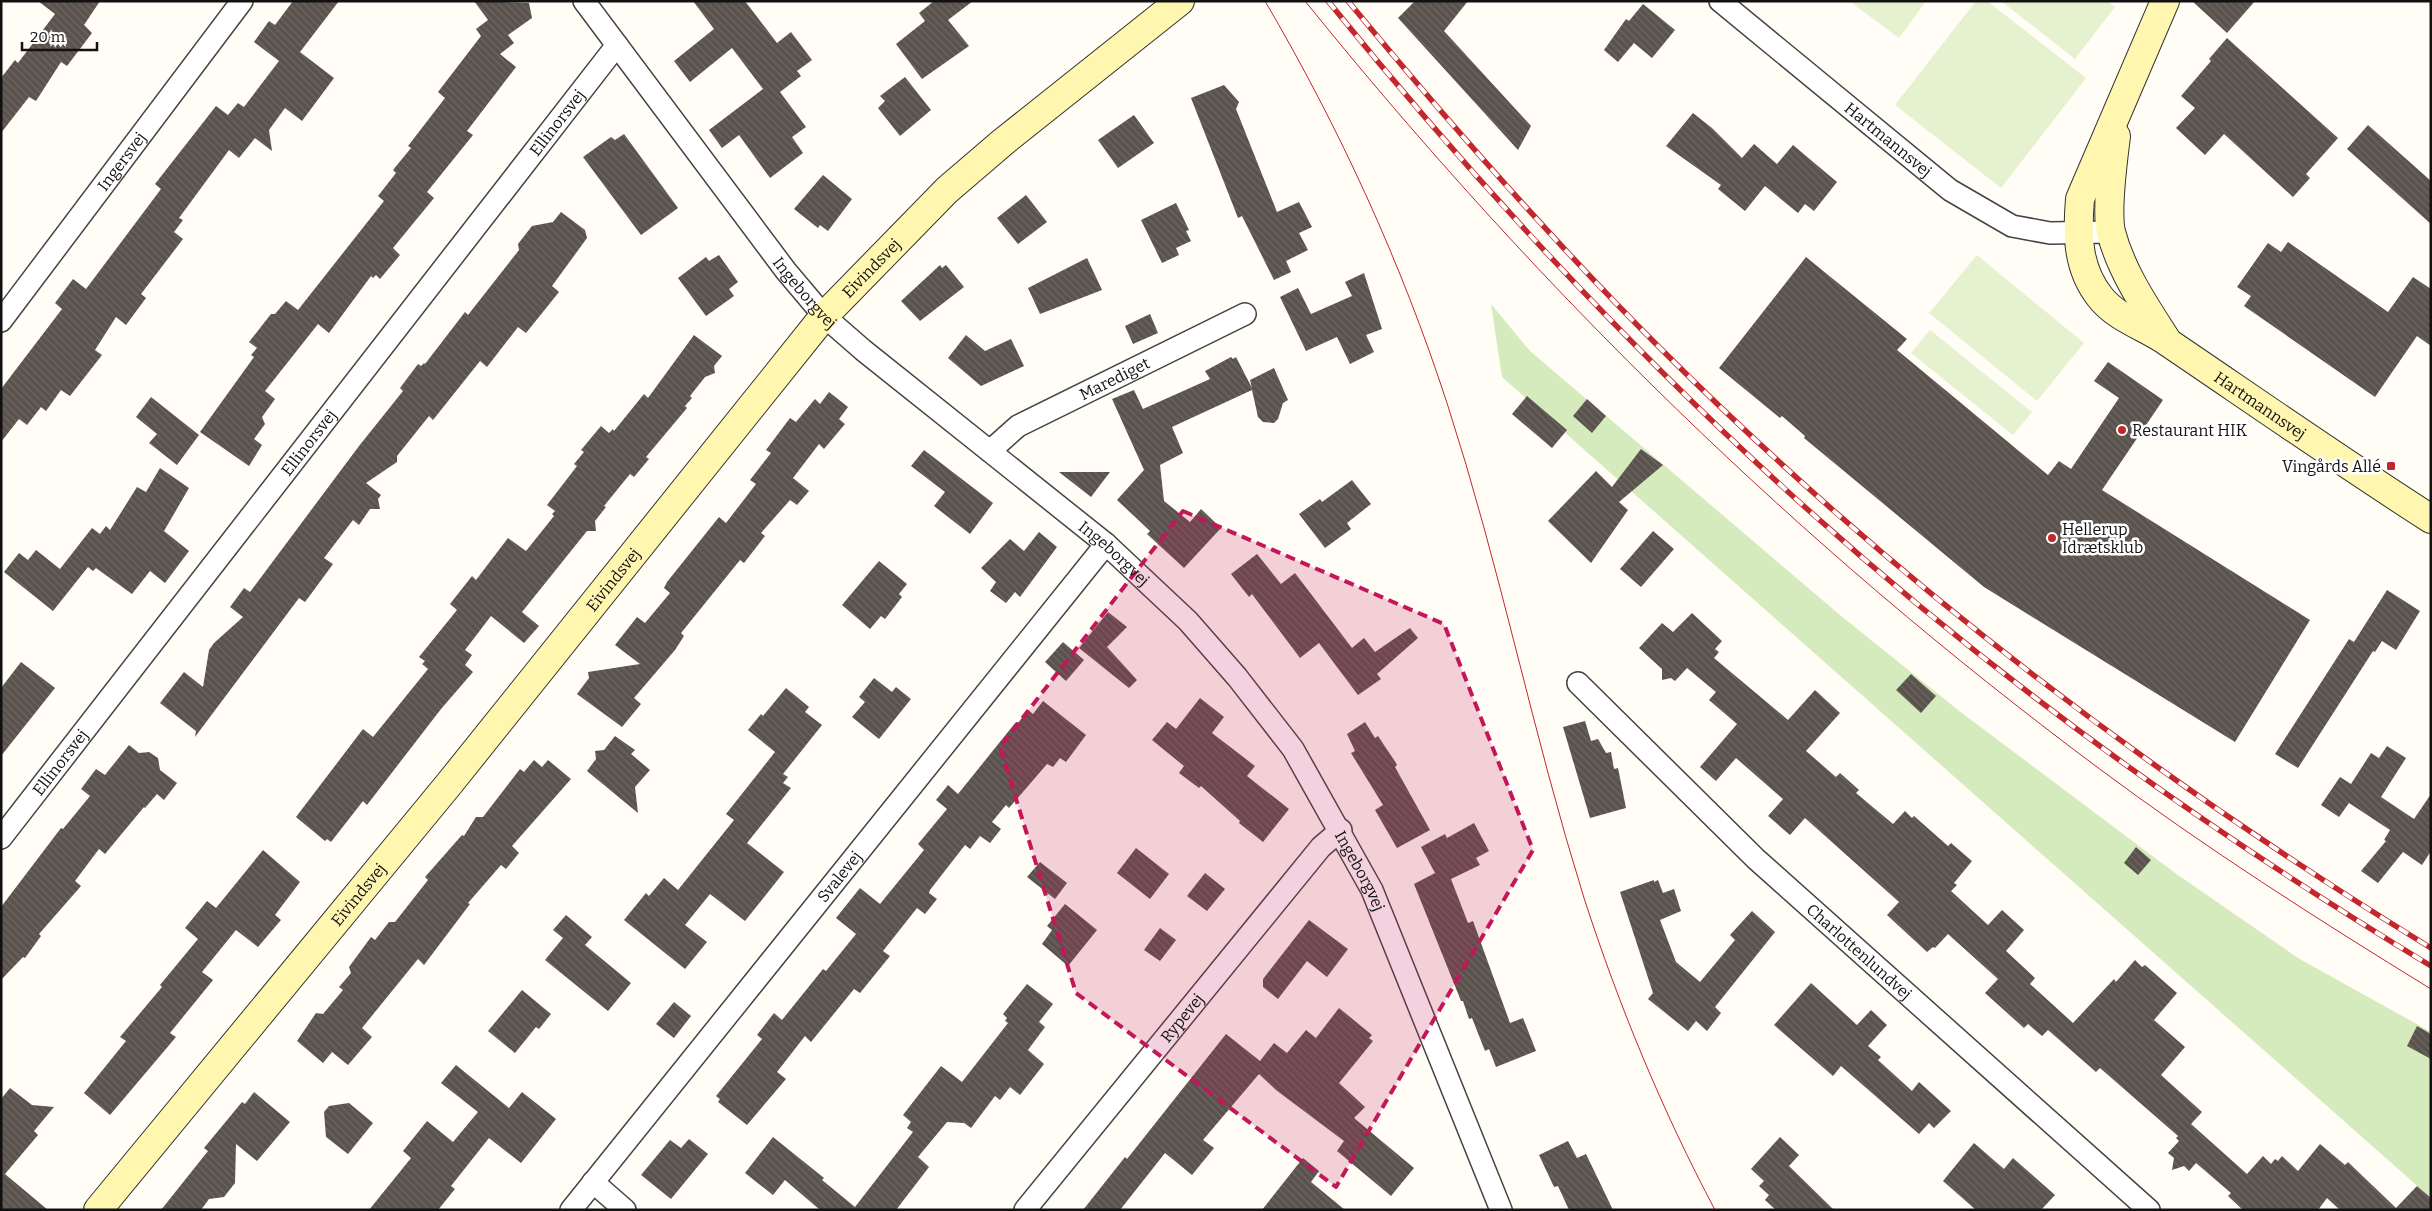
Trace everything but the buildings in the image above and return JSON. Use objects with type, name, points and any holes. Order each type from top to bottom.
[{"type":"street","name":"Ingersvej","points":[[1,321],[242,1]]},
{"type":"street","name":"Ingeborgvej","points":[[584,1],[786,271],[824,316],[863,350],[1106,544],[1188,621],[1237,677],[1293,749],[1341,830],[1372,890],[1501,1210]]},
{"type":"street","name":"Eivindsvej","points":[[98,1210],[430,807],[824,316],[947,190],[1003,142],[1180,1]]},
{"type":"street","name":"Hartmannsvej","points":[[1720,1],[1950,190],[2012,226],[2050,233],[2111,232]]},
{"type":"street","points":[[2119,113],[2165,1]]},
{"type":"street","name":"Ellinorsvej","points":[[1,838],[617,45]]},
{"type":"street","name":"Hartmannsvej","points":[[2119,113],[2080,199],[2077,233],[2085,270],[2100,297],[2116,312],[2166,340],[2431,519]]},
{"type":"street","name":"Hartmannsvej","points":[[2119,113],[2111,178],[2111,232],[2133,286],[2166,340]]},
{"type":"street","name":"Marediget","points":[[990,451],[1018,426],[1245,314]]},
{"type":"street","name":"Svalevej","points":[[571,1210],[1106,544]]},
{"type":"street","name":"Charlottenlundvej","points":[[1578,683],[1756,859],[2150,1210]]},
{"type":"street","name":"Rypevej","points":[[1025,1210],[1314,855],[1341,830]]},
{"type":"street","points":[[594,1182],[625,1210]]},
{"type":"highlighted area","points":[[1183,511],[1444,624],[1533,850],[1336,1187],[1076,993],[1000,747]]},
{"type":"green space","points":[[1849,1],[1926,1],[1899,38]]},
{"type":"green space","points":[[1976,1],[1987,1],[2086,78],[2001,188],[1895,105]]},
{"type":"green space","points":[[2001,1],[2107,1],[2115,7],[2075,59]]},
{"type":"green space","points":[[1977,255],[2084,343],[2037,401],[1929,313]]},
{"type":"green space","points":[[1491,304],[1530,351],[1840,615],[1958,710],[2175,873],[2298,958],[2431,1032],[2431,1198],[1502,377]]},
{"type":"green space","points":[[1930,330],[2032,412],[2013,435],[1911,353]]},
{"type":"tram line","points":[[1265,1],[1319,98],[1367,197],[1410,299],[1429,350],[1484,526],[1549,775],[1584,898],[1627,1018],[1659,1096],[1715,1210]]},
{"type":"tram line","points":[[1305,1],[1394,108],[1485,212],[1580,312],[1677,409],[1777,503],[1880,594],[1987,682],[2137,797],[2261,882],[2431,989]]},
{"type":"railway","points":[[1328,1],[1489,190],[1573,281],[1660,370],[1749,456],[1841,539],[1936,619],[2033,696],[2130,768],[2229,837],[2329,903],[2431,966]]},
{"type":"railway","points":[[1348,1],[1538,221],[1618,305],[1747,432],[1838,515],[2027,670],[2125,744],[2225,815],[2327,883],[2431,948]]},
{"type":"place","name":"Restaurant HIK","points":[[2122,430]]},
{"type":"place","name":"Vingårds Allé","points":[[2391,466]]},
{"type":"place","name":"Hellerup Idrætsklub","points":[[2052,538]]}]
